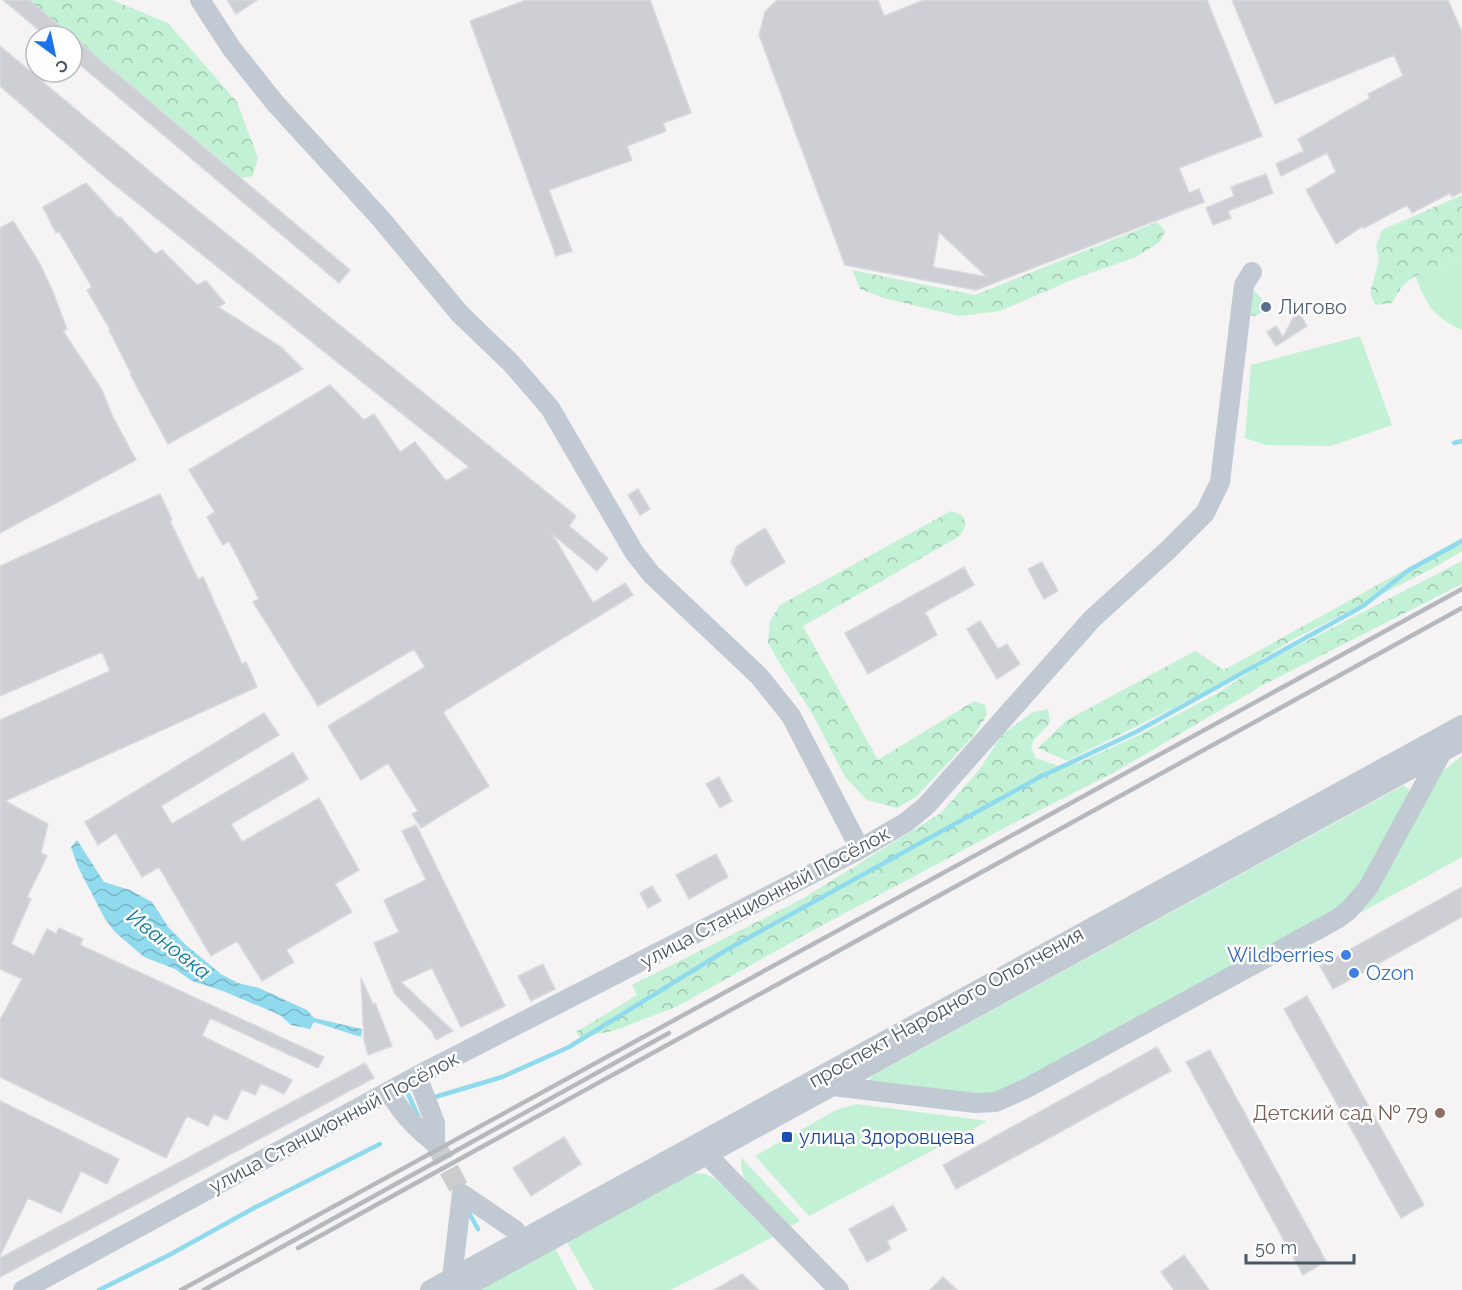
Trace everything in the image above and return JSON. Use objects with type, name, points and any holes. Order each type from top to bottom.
[{"type":"street","points":[[200,0],[232,49],[274,103],[381,219],[460,314],[511,363],[550,408],[634,552],[651,574],[759,676],[792,716],[860,849]]},
{"type":"street","name":"улица Станционный Посёлок","points":[[23,1290],[417,1076],[860,849],[905,823],[926,806],[1092,619],[1205,513],[1220,482],[1244,285],[1252,272]]},
{"type":"street","name":"проспект Народного Ополчения","points":[[430,1290],[457,1286],[1462,725]]},
{"type":"street","name":"проспект Народного Ополчения","points":[[703,1149],[833,1086],[1462,741]]},
{"type":"street","points":[[833,1086],[953,1102],[996,1102],[1027,1088],[1293,944],[1337,919],[1357,902],[1368,888],[1442,752]]},
{"type":"street","points":[[389,1091],[400,1111],[420,1132],[435,1143],[435,1123],[417,1076]]},
{"type":"street","points":[[703,1149],[839,1290]]},
{"type":"street","points":[[457,1286],[462,1194],[515,1230],[527,1245]]},
{"type":"green space","points":[[29,0],[112,0],[168,23],[237,102],[258,158],[253,176],[242,178],[84,46],[84,24],[58,24]]},
{"type":"green space","points":[[1462,195],[1462,259],[1415,276],[1402,286],[1392,303],[1375,305],[1370,293],[1379,260],[1376,246],[1382,230]]},
{"type":"green space","points":[[1157,222],[1165,231],[1160,242],[1136,257],[1079,277],[1000,311],[960,316],[887,299],[860,289],[852,270],[975,295]]},
{"type":"green space","points":[[1462,259],[1462,330],[1444,320],[1432,309],[1415,276]]},
{"type":"green space","points":[[1254,290],[1265,303],[1265,311],[1255,316],[1247,314],[1251,291]]},
{"type":"green space","points":[[1360,336],[1392,425],[1331,446],[1266,445],[1245,438],[1251,365]]},
{"type":"green space","points":[[951,511],[962,515],[966,524],[960,536],[803,626],[878,760],[974,701],[985,705],[987,715],[974,735],[916,797],[897,808],[867,800],[845,777],[812,713],[768,643],[770,621],[780,605]]},
{"type":"green space","points":[[1462,538],[1462,551],[1437,566],[1292,640],[1225,682],[1067,761],[1038,748],[1067,720],[1195,651],[1224,670]]},
{"type":"green space","points":[[1462,561],[1462,584],[1265,684],[1113,773],[806,934],[678,1006],[616,1030],[581,1038],[576,1032],[637,995],[632,985],[802,899],[941,813],[979,770],[1002,735],[1031,713],[1048,709],[1050,723],[1033,741],[1031,747],[1036,758],[1055,765],[1065,766],[1078,763],[1137,736],[1218,693],[1262,664]]},
{"type":"green space","points":[[1462,756],[1462,857],[1351,918],[1443,771]]},
{"type":"green space","points":[[1404,785],[1409,790],[1409,796],[1361,884],[1342,905],[1027,1080],[987,1095],[871,1083],[869,1080],[872,1076]]},
{"type":"green space","points":[[856,1104],[988,1121],[809,1216],[755,1156],[836,1110]]},
{"type":"green space","points":[[742,1158],[800,1221],[789,1227],[756,1195],[744,1176],[741,1167]]},
{"type":"green space","points":[[694,1173],[705,1174],[716,1179],[773,1237],[671,1290],[594,1290],[567,1242]]},
{"type":"green space","points":[[555,1248],[577,1290],[479,1290]]},
{"type":"water","points":[[77,840],[104,882],[130,890],[152,902],[169,928],[221,974],[307,1010],[314,1018],[362,1029],[361,1037],[314,1022],[310,1029],[291,1025],[280,1015],[223,991],[192,981],[175,969],[144,957],[115,932],[105,919],[78,867],[71,847]]},
{"type":"building","points":[[3,0],[29,0],[58,24],[32,24]]},
{"type":"building","points":[[227,0],[257,0],[236,14]]},
{"type":"building","points":[[526,0],[650,0],[691,113],[663,123],[666,131],[627,146],[632,160],[549,190],[572,251],[556,256],[470,21]]},
{"type":"building","points":[[777,0],[878,0],[884,16],[924,0],[1207,0],[1262,136],[1179,168],[1189,193],[1199,189],[1204,202],[976,290],[845,265],[759,35],[765,12]],"holes":[[[939,232],[987,277],[933,267]]]},
{"type":"building","points":[[1232,0],[1448,0],[1462,32],[1462,192],[1452,197],[1450,193],[1412,213],[1407,205],[1364,228],[1363,226],[1336,244],[1306,190],[1336,172],[1327,153],[1281,176],[1276,164],[1304,151],[1298,139],[1370,98],[1368,94],[1403,76],[1394,55],[1275,104]]},
{"type":"building","points":[[0,46],[24,66],[24,84],[45,84],[165,184],[576,516],[569,526],[608,558],[597,571],[552,534],[593,603],[625,583],[633,595],[443,712],[489,786],[421,828],[412,814],[418,811],[388,763],[361,780],[328,726],[425,667],[414,649],[318,706],[253,602],[259,599],[229,541],[223,545],[207,517],[215,512],[189,470],[330,385],[364,420],[374,414],[400,452],[415,442],[446,481],[469,467],[106,178],[0,86]]},
{"type":"building","points":[[84,46],[350,270],[339,283],[84,68]]},
{"type":"building","points":[[1266,174],[1273,193],[1228,211],[1231,218],[1213,225],[1206,208],[1234,196],[1231,187]]},
{"type":"building","points":[[86,183],[155,254],[162,250],[197,285],[206,281],[225,303],[218,307],[281,347],[303,369],[168,444],[130,374],[110,329],[87,290],[92,287],[59,231],[56,233],[43,207]]},
{"type":"building","points":[[13,221],[39,262],[52,290],[67,329],[63,331],[102,390],[113,417],[136,460],[0,533],[0,228]]},
{"type":"building","points":[[1299,313],[1307,326],[1276,346],[1267,332],[1276,326],[1283,337],[1293,318]]},
{"type":"building","points":[[638,489],[650,509],[640,515],[628,495]]},
{"type":"building","points":[[160,494],[172,520],[170,521],[198,579],[203,577],[242,664],[246,662],[257,687],[5,801],[48,824],[41,853],[47,856],[27,897],[31,899],[11,944],[34,955],[47,929],[56,934],[59,928],[83,939],[80,945],[324,1057],[318,1068],[210,1018],[202,1036],[292,1080],[284,1094],[261,1083],[255,1095],[242,1089],[227,1120],[214,1114],[208,1126],[187,1116],[166,1158],[0,1077],[0,1020],[22,979],[0,969],[0,720],[110,671],[102,652],[0,696],[0,566]]},
{"type":"building","points":[[765,528],[785,562],[746,586],[731,562],[737,546]]},
{"type":"building","points":[[1042,562],[1058,591],[1044,599],[1028,569]]},
{"type":"building","points":[[964,567],[974,585],[925,612],[937,635],[868,674],[845,633]]},
{"type":"building","points":[[980,621],[998,649],[1007,644],[1020,664],[997,679],[967,629]]},
{"type":"building","points":[[264,713],[279,735],[161,806],[172,824],[293,753],[308,779],[231,824],[242,842],[319,798],[359,870],[335,884],[352,912],[286,950],[294,962],[262,981],[237,941],[211,956],[159,867],[142,877],[116,833],[98,845],[85,822]]},
{"type":"building","points":[[719,777],[732,801],[720,808],[706,784]]},
{"type":"building","points":[[416,825],[505,1006],[461,1027],[432,968],[401,982],[453,1031],[436,1040],[431,1030],[395,994],[374,943],[399,932],[384,900],[426,880],[402,831]]},
{"type":"building","points":[[716,854],[728,877],[689,899],[676,875]]},
{"type":"building","points":[[652,886],[661,901],[648,908],[640,893]]},
{"type":"building","points":[[1462,887],[1462,917],[1333,989],[1320,966]]},
{"type":"building","points":[[543,964],[555,989],[531,1001],[518,976]]},
{"type":"building","points":[[361,978],[373,1004],[375,1003],[392,1046],[368,1055],[364,1040]]},
{"type":"building","points":[[1307,996],[1424,1205],[1401,1218],[1284,1009]]},
{"type":"building","points":[[1157,1047],[1171,1071],[956,1189],[943,1165]]},
{"type":"building","points":[[1210,1050],[1326,1261],[1303,1275],[1186,1062]]},
{"type":"building","points":[[365,1063],[374,1078],[0,1277],[0,1258]]},
{"type":"building","points":[[0,1101],[119,1159],[107,1184],[81,1171],[61,1213],[28,1198],[0,1256]]},
{"type":"building","points":[[564,1137],[581,1164],[531,1196],[513,1168]]},
{"type":"building","points":[[893,1205],[907,1230],[887,1241],[891,1249],[867,1262],[849,1229]]},
{"type":"building","points":[[1184,1255],[1209,1290],[1174,1290],[1161,1272]]},
{"type":"building","points":[[742,1274],[759,1290],[714,1290]]},
{"type":"building","points":[[943,1277],[957,1290],[930,1290]]},
{"type":"waterway","points":[[1454,443],[1462,441]]},
{"type":"waterway","points":[[435,1097],[502,1077],[569,1047],[728,949],[1040,777],[1136,732],[1363,606],[1409,570],[1462,541]]},
{"type":"waterway","name":"Ивановка","points":[[408,1094],[418,1116]]},
{"type":"waterway","points":[[99,1290],[380,1144]]},
{"type":"waterway","name":"Ивановка","points":[[469,1213],[478,1229]]},
{"type":"tunnel","points":[[435,1143],[462,1194]]},
{"type":"railway","points":[[181,1290],[1462,589]]},
{"type":"railway","points":[[298,1248],[1462,608]]},
{"type":"railway","points":[[204,1290],[669,1033]]},
{"type":"place","name":"Лигово","points":[[1266,307]]},
{"type":"place","name":"Wildberries","points":[[1346,955]]},
{"type":"place","name":"Ozon","points":[[1354,973]]},
{"type":"place","name":"Детский сад № 79","points":[[1440,1113]]},
{"type":"place","name":"улица Здоровцева","points":[[787,1137]]}]
